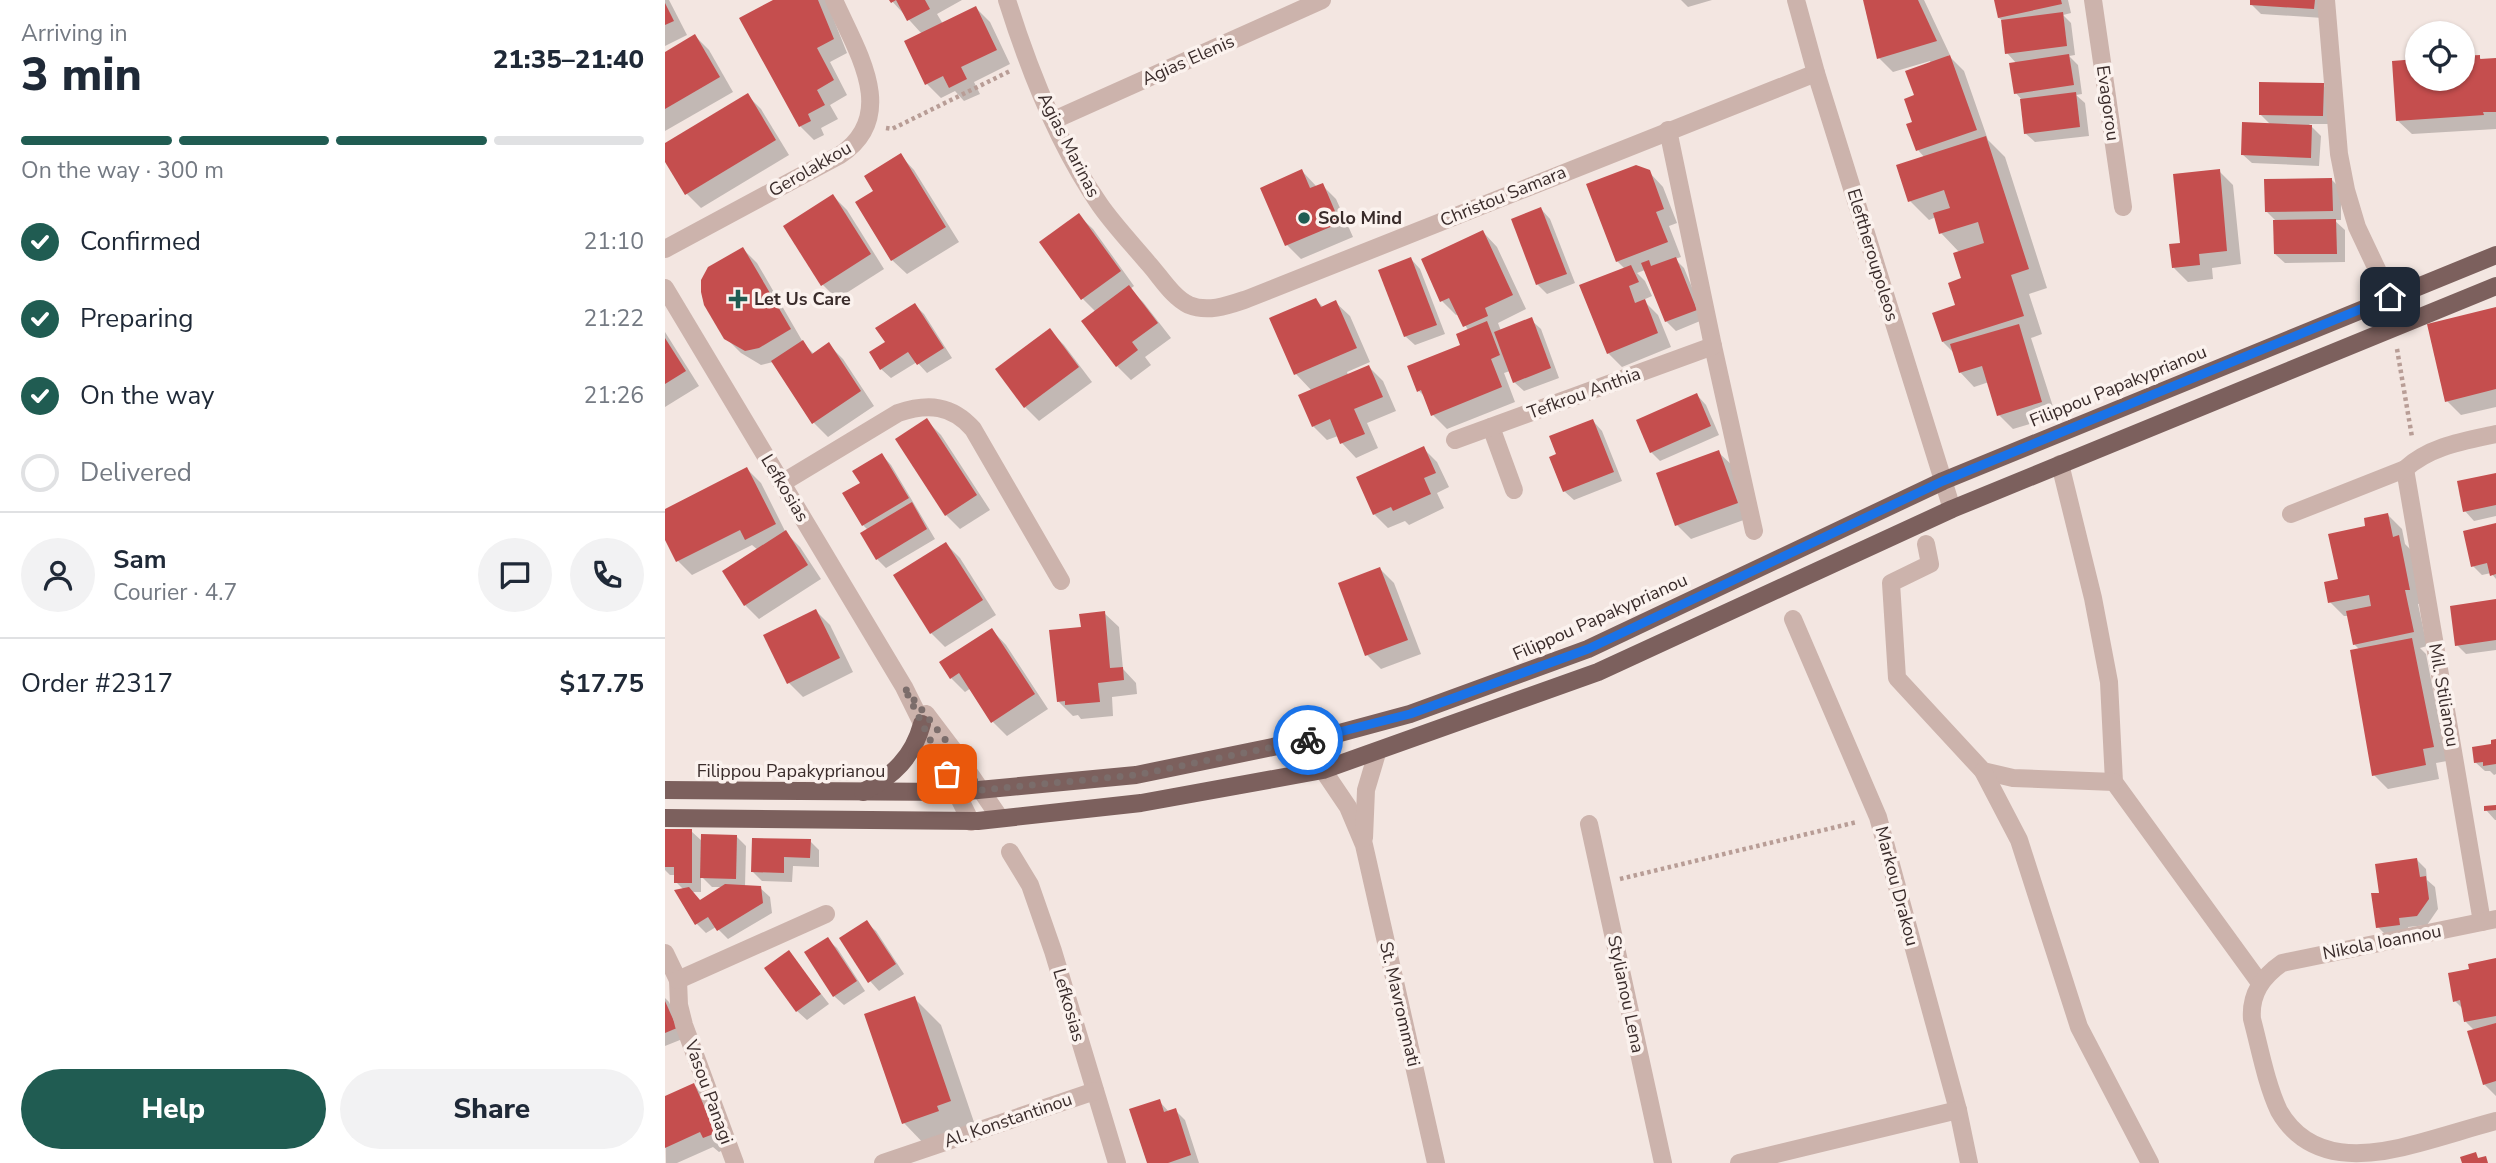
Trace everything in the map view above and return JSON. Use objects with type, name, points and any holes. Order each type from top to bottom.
[{"type":"main road","name":"Filippou Papakyprianou","points":[[665,790],[957,792],[1136,775],[1336,734],[1410,714],[1588,649],[1943,481],[2496,255]]},
{"type":"main road","points":[[665,818],[971,822],[1140,803],[1323,770],[1598,672],[1952,509],[2496,286]]},
{"type":"main road","points":[[863,793],[881,783],[906,760],[915,745],[922,724]]},
{"type":"street","name":"Gerolakkou","points":[[665,249],[840,155],[857,142],[867,125],[871,99],[867,76],[834,0]]},
{"type":"street","name":"Agias Marinas","points":[[1007,0],[1073,161],[1101,207],[1170,289],[1188,304]]},
{"type":"street","name":"Agias Elenis","points":[[1054,120],[1322,0]]},
{"type":"street","name":"Eleftheroupoleos","points":[[1796,0],[1816,73],[1952,509]]},
{"type":"street","name":"Evagorou","points":[[2093,0],[2123,207]]},
{"type":"street","points":[[2326,0],[2339,153],[2346,190],[2357,227],[2390,297]]},
{"type":"street","name":"Christou Samara","points":[[1188,304],[1214,308],[1247,299],[1816,73]]},
{"type":"street","points":[[1668,130],[1754,531]]},
{"type":"street","name":"Lefkosias","points":[[665,289],[904,687],[971,822]]},
{"type":"street","name":"Tefkrou Anthia","points":[[1455,440],[1713,346]]},
{"type":"street","points":[[782,483],[898,413],[913,408],[940,407],[964,419],[973,429],[1062,581]]},
{"type":"street","points":[[1491,427],[1514,490]]},
{"type":"street","points":[[2291,514],[2410,464],[2450,444],[2496,434]]},
{"type":"street","points":[[2060,464],[2093,598],[2109,682],[2114,782],[2266,977],[2253,998],[2252,1019],[2275,1100],[2285,1122],[2308,1145],[2332,1156],[2363,1157],[2386,1153],[2496,1121]]},
{"type":"street","name":"Mil. Stilianou","points":[[2410,464],[2489,921]]},
{"type":"street","points":[[1926,544],[1930,564],[1891,583],[1897,678],[1983,771],[2019,840],[2079,1027],[2150,1163]]},
{"type":"street","name":"Markou Drakou","points":[[1793,619],[1878,817],[1958,1111],[1969,1163]]},
{"type":"street","name":"Lefkosias","points":[[904,687],[954,751],[999,818]]},
{"type":"street","name":"St. Mavrommati","points":[[1364,845],[1366,790],[1377,752]]},
{"type":"street","name":"St. Mavrommati","points":[[1323,770],[1348,807],[1364,845],[1436,1163]]},
{"type":"street","points":[[1983,771],[2013,778],[2114,782]]},
{"type":"street","name":"Stylianou Lena","points":[[1589,824],[1663,1163]]},
{"type":"street","name":"Lefkosias","points":[[1010,852],[1030,885],[1049,940],[1117,1163]]},
{"type":"street","points":[[678,981],[826,914]]},
{"type":"street","name":"Nikola Ioannou","points":[[2266,977],[2293,959],[2489,921]]},
{"type":"street","name":"Vasou Panagi","points":[[665,953],[678,981],[679,1005],[684,1026],[735,1163]]},
{"type":"street","name":"Al. Konstantinou","points":[[883,1163],[1094,1091]]},
{"type":"street","points":[[1739,1163],[1958,1111]]},
{"type":"path","points":[[867,125],[892,129],[1030,61]]},
{"type":"path","points":[[2394,328],[2410,464]]},
{"type":"path","points":[[1602,883],[1878,817]]},
{"type":"building","points":[[773,0],[818,0],[834,39],[817,48],[834,80],[817,90],[825,105],[808,114],[811,121],[799,127],[739,18]]},
{"type":"building","points":[[896,0],[925,0],[930,9],[907,21]]},
{"type":"building","points":[[1863,0],[1918,0],[1937,41],[1877,59]]},
{"type":"building","points":[[1994,0],[2061,0],[2062,4],[1998,18]]},
{"type":"building","points":[[2250,0],[2315,0],[2314,9],[2250,5]]},
{"type":"building","points":[[665,3],[674,21],[665,25]]},
{"type":"building","points":[[976,6],[997,50],[961,67],[967,79],[949,88],[943,76],[925,85],[904,41]]},
{"type":"building","points":[[2063,12],[2067,46],[2005,54],[2001,20]]},
{"type":"building","points":[[695,34],[720,77],[665,109],[665,52]]},
{"type":"building","points":[[2069,54],[2074,85],[2014,94],[2009,63]]},
{"type":"building","points":[[1950,55],[1977,130],[1916,151],[1906,124],[1912,122],[1904,99],[1914,95],[1905,71]]},
{"type":"building","points":[[2475,55],[2480,55],[2480,59],[2496,58],[2496,112],[2396,121],[2392,61],[2405,60],[2405,91],[2475,91]]},
{"type":"building","points":[[2259,82],[2324,83],[2323,116],[2259,115]]},
{"type":"building","points":[[2076,92],[2080,127],[2024,134],[2020,99]]},
{"type":"building","points":[[748,93],[776,140],[685,195],[665,162],[665,143]]},
{"type":"building","points":[[2242,122],[2312,125],[2311,158],[2241,155]]},
{"type":"building","points":[[1986,136],[2029,269],[2011,275],[2024,316],[1942,342],[1932,313],[1955,305],[1948,283],[1961,278],[1953,253],[1984,243],[1978,222],[1939,234],[1933,213],[1950,208],[1944,190],[1908,202],[1896,165]]},
{"type":"building","points":[[901,153],[946,227],[891,261],[855,202],[873,191],[864,176]]},
{"type":"building","points":[[1636,165],[1650,170],[1664,209],[1656,212],[1668,242],[1616,262],[1586,184]]},
{"type":"building","points":[[1302,169],[1310,188],[1323,183],[1340,223],[1285,246],[1260,188]]},
{"type":"building","points":[[2220,169],[2227,251],[2199,254],[2200,265],[2172,268],[2169,244],[2180,243],[2173,174]]},
{"type":"building","points":[[2332,178],[2333,211],[2265,212],[2264,179]]},
{"type":"building","points":[[833,194],[871,254],[821,286],[783,226]]},
{"type":"building","points":[[1541,207],[1567,274],[1536,285],[1511,219]]},
{"type":"building","points":[[1079,213],[1121,271],[1081,300],[1039,242]]},
{"type":"building","points":[[2336,219],[2337,254],[2274,254],[2273,220]]},
{"type":"building","points":[[1483,230],[1513,295],[1485,308],[1488,316],[1463,327],[1449,298],[1440,302],[1421,259]]},
{"type":"building","name":"Let Us Care","points":[[743,247],[791,329],[759,348],[745,351],[724,339],[704,305],[701,292],[701,280],[708,267]]},
{"type":"building","points":[[1411,257],[1437,325],[1404,337],[1378,270]]},
{"type":"building","points":[[1676,257],[1697,310],[1665,322],[1641,263],[1649,260],[1651,266]]},
{"type":"building","points":[[1631,265],[1639,282],[1629,286],[1635,303],[1645,299],[1658,333],[1607,354],[1579,285]]},
{"type":"building","points":[[1129,285],[1158,323],[1132,342],[1138,350],[1116,367],[1081,321]]},
{"type":"building","points":[[1316,298],[1321,307],[1336,300],[1357,348],[1294,375],[1269,318]]},
{"type":"building","points":[[915,303],[944,348],[917,365],[908,352],[880,370],[869,352],[885,342],[875,328]]},
{"type":"building","points":[[2496,307],[2496,389],[2445,402],[2427,324]]},
{"type":"building","points":[[1532,317],[1551,368],[1513,383],[1494,332]]},
{"type":"building","points":[[1487,321],[1500,355],[1491,359],[1502,387],[1431,416],[1421,390],[1417,392],[1407,366],[1460,345],[1456,334]]},
{"type":"building","points":[[2019,324],[2042,402],[1997,416],[1982,366],[1959,373],[1950,344]]},
{"type":"building","points":[[1050,328],[1079,367],[1024,408],[995,369]]},
{"type":"building","points":[[665,338],[686,371],[665,384]]},
{"type":"building","points":[[803,340],[812,354],[829,342],[861,391],[812,424],[771,361]]},
{"type":"building","points":[[1369,365],[1383,397],[1354,409],[1365,434],[1340,444],[1330,419],[1312,427],[1298,395]]},
{"type":"building","points":[[1697,393],[1711,426],[1650,453],[1636,420]]},
{"type":"building","points":[[927,418],[977,495],[945,516],[895,439]]},
{"type":"building","points":[[1593,419],[1614,472],[1563,492],[1549,457],[1556,454],[1549,436]]},
{"type":"building","points":[[1424,446],[1436,473],[1424,478],[1431,494],[1393,511],[1391,507],[1373,515],[1356,477]]},
{"type":"building","points":[[1719,450],[1738,503],[1675,526],[1656,473]]},
{"type":"building","points":[[882,453],[909,498],[862,526],[842,493],[860,483],[852,471]]},
{"type":"building","points":[[747,467],[776,524],[745,540],[740,530],[676,562],[665,540],[665,509]]},
{"type":"building","points":[[2496,473],[2496,505],[2463,512],[2457,481]]},
{"type":"building","points":[[912,502],[927,529],[876,560],[860,533]]},
{"type":"building","points":[[2388,513],[2393,537],[2399,535],[2410,590],[2405,590],[2414,632],[2353,645],[2346,611],[2371,606],[2369,595],[2328,603],[2324,582],[2338,579],[2328,534],[2365,526],[2364,518]]},
{"type":"building","points":[[2496,523],[2496,574],[2490,576],[2487,563],[2471,567],[2463,531]]},
{"type":"building","points":[[786,530],[808,565],[744,606],[722,571]]},
{"type":"building","points":[[946,542],[983,600],[930,634],[893,575]]},
{"type":"building","points":[[1380,567],[1408,640],[1365,656],[1338,583]]},
{"type":"building","points":[[2496,599],[2496,640],[2455,646],[2450,606]]},
{"type":"building","points":[[816,609],[840,658],[787,684],[763,635]]},
{"type":"building","points":[[1105,611],[1110,668],[1123,667],[1124,680],[1098,683],[1100,702],[1065,705],[1065,701],[1057,702],[1049,630],[1081,627],[1079,614]]},
{"type":"building","points":[[992,628],[1035,694],[991,723],[959,673],[950,679],[939,662]]},
{"type":"building","points":[[2412,638],[2434,747],[2423,749],[2426,765],[2372,776],[2350,650]]},
{"type":"building","points":[[2496,739],[2496,764],[2483,766],[2483,762],[2474,763],[2472,747],[2491,744],[2491,740]]},
{"type":"building","points":[[2496,805],[2496,810],[2484,811],[2484,806]]},
{"type":"building","points":[[665,829],[692,829],[692,883],[674,883],[674,867],[665,867]]},
{"type":"building","points":[[701,834],[737,835],[736,879],[700,878]]},
{"type":"building","points":[[752,838],[811,839],[810,858],[784,857],[784,873],[751,872]]},
{"type":"building","points":[[2417,858],[2420,877],[2426,876],[2429,899],[2417,916],[2399,918],[2400,925],[2376,928],[2371,893],[2379,893],[2375,864]]},
{"type":"building","points":[[725,884],[761,886],[763,903],[717,931],[708,917],[695,925],[674,890],[689,887],[700,900]]},
{"type":"building","points":[[867,920],[896,964],[868,983],[839,938]]},
{"type":"building","points":[[828,937],[857,981],[833,997],[804,952]]},
{"type":"building","points":[[789,950],[821,994],[796,1012],[764,968]]},
{"type":"building","points":[[2496,958],[2496,1016],[2464,1022],[2460,1000],[2453,1002],[2448,973],[2469,969],[2468,964]]},
{"type":"building","points":[[915,996],[951,1101],[937,1106],[939,1111],[902,1124],[864,1014]]},
{"type":"building","points":[[665,1001],[677,1028],[665,1033]]},
{"type":"building","points":[[2496,1023],[2496,1081],[2483,1085],[2467,1031]]},
{"type":"building","points":[[694,1083],[716,1133],[703,1138],[700,1132],[665,1148],[665,1096]]},
{"type":"building","points":[[1160,1099],[1164,1112],[1176,1108],[1191,1155],[1168,1163],[1147,1163],[1129,1109]]},
{"type":"building","points":[[2476,1152],[2478,1158],[2486,1156],[2488,1163],[2462,1163],[2460,1157]]},
{"type":"way so far","points":[[947,774],[904,687],[981,790],[1136,775],[1308,740]]},
{"type":"place","name":"Solo Mind","points":[[1304,218]]},
{"type":"place","name":"Let Us Care","points":[[738,299]]},
{"type":"route","points":[[1308,740],[1410,714],[1588,649],[1943,481],[2390,297]]}]
